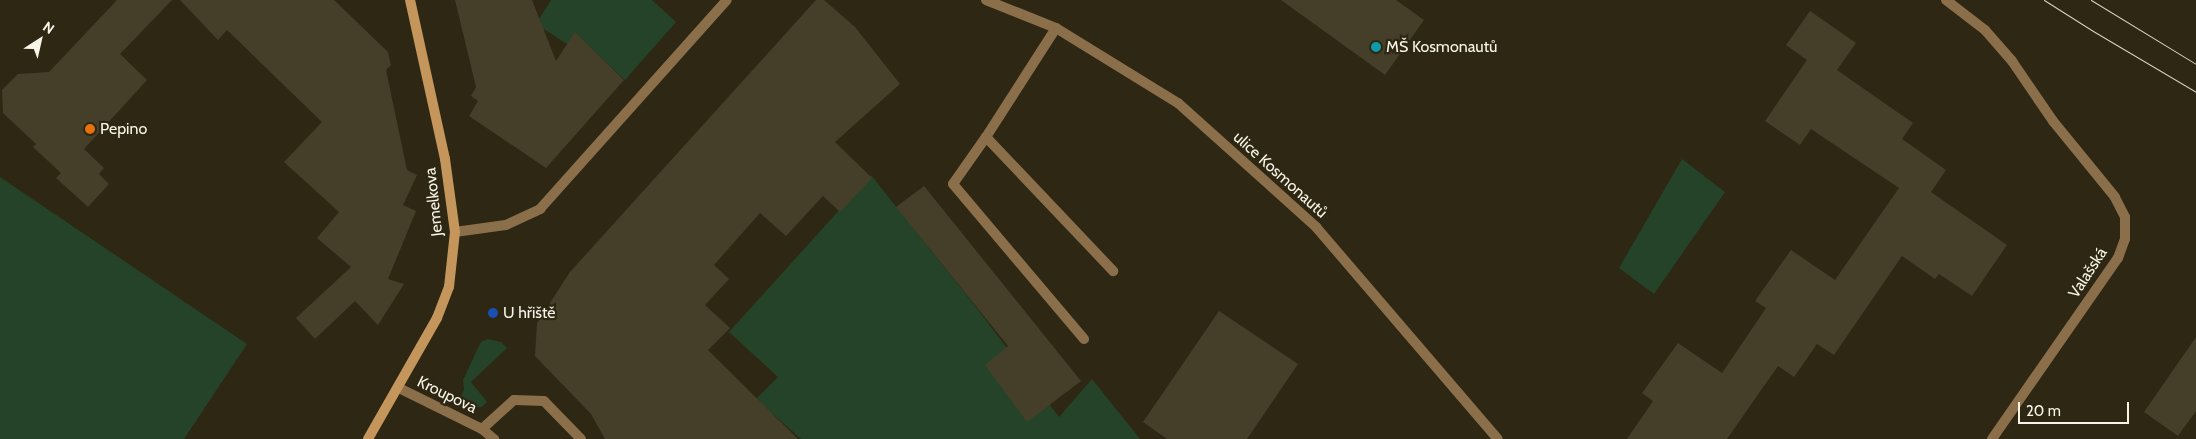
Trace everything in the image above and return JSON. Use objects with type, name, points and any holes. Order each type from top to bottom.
[{"type":"street","name":"Jemelkova","points":[[368,439],[382,418],[437,318],[449,287],[455,232],[445,159],[410,0]]},
{"type":"street","points":[[455,232],[506,225],[540,209],[727,0]]},
{"type":"street","name":"ulice Kosmonautů","points":[[986,0],[1056,28],[1178,103],[1316,227],[1498,439]]},
{"type":"street","name":"Valašská","points":[[1946,0],[1985,30],[2012,61],[2053,121],[2114,197],[2125,217],[2125,238],[2118,258],[1992,439]]},
{"type":"street","points":[[1056,28],[986,137],[953,184],[1084,339]]},
{"type":"street","points":[[986,137],[1113,271]]},
{"type":"street","name":"Kroupova","points":[[399,388],[482,429],[494,439]]},
{"type":"street","name":"Kroupova","points":[[482,429],[514,400],[544,401],[581,439]]},
{"type":"green space","points":[[551,0],[652,0],[676,22],[625,80],[576,34],[567,44],[536,24]]},
{"type":"green space","points":[[1682,159],[1725,192],[1654,294],[1619,268]]},
{"type":"green space","points":[[871,175],[979,311],[1059,417],[1092,379],[1140,439],[801,439],[756,399],[778,377],[729,332]]},
{"type":"green space","points":[[0,177],[247,344],[184,439],[0,439]]},
{"type":"green space","points":[[488,339],[501,342],[507,348],[471,382],[487,402],[482,407],[477,407],[460,397],[464,390],[463,380],[477,350],[481,342]]},
{"type":"building","points":[[117,0],[172,0],[120,54],[147,80],[84,149],[104,168],[99,174],[109,184],[88,207],[56,178],[61,173],[33,147],[36,144],[3,113],[2,90],[18,74],[49,72]]},
{"type":"building","points":[[180,0],[334,0],[388,52],[391,65],[386,70],[407,170],[417,175],[403,205],[416,211],[388,279],[404,284],[378,325],[355,301],[315,339],[296,318],[351,267],[317,238],[339,212],[284,162],[322,122],[227,30],[218,40]]},
{"type":"building","points":[[455,0],[532,0],[556,61],[575,32],[624,80],[546,168],[469,116],[478,101],[471,96],[476,87]]},
{"type":"building","points":[[816,0],[824,0],[855,27],[900,84],[835,142],[872,178],[840,212],[823,196],[786,236],[760,213],[714,265],[729,279],[705,305],[730,328],[708,350],[798,439],[605,439],[591,414],[535,356],[537,323],[570,272]]},
{"type":"building","name":"MŠ Kosmonautů","points":[[1281,0],[1396,0],[1424,20],[1385,75]]},
{"type":"building","points":[[1810,11],[1856,43],[1837,70],[1913,123],[1902,139],[1946,170],[1931,192],[2007,245],[1972,296],[1939,274],[1935,279],[1902,256],[1834,355],[1817,344],[1794,377],[1778,366],[1727,439],[1627,439],[1653,401],[1642,393],[1678,343],[1722,373],[1766,308],[1755,301],[1791,250],[1835,280],[1899,188],[1811,129],[1800,145],[1765,121],[1807,60],[1786,45]]},
{"type":"building","points":[[924,186],[1081,381],[1027,422],[985,365],[1008,346],[896,207]]},
{"type":"building","points":[[1219,311],[1298,364],[1247,439],[1167,439],[1143,422]]},
{"type":"building","points":[[2196,337],[2196,411],[2178,436],[2144,412]]},
{"type":"tram line","points":[[2044,0],[2196,92]]},
{"type":"tram line","points":[[2091,0],[2196,64]]},
{"type":"place","name":"MŠ Kosmonautů","points":[[1376,47]]},
{"type":"place","name":"Pepino","points":[[90,129]]},
{"type":"place","name":"U hřiště","points":[[493,313]]}]
